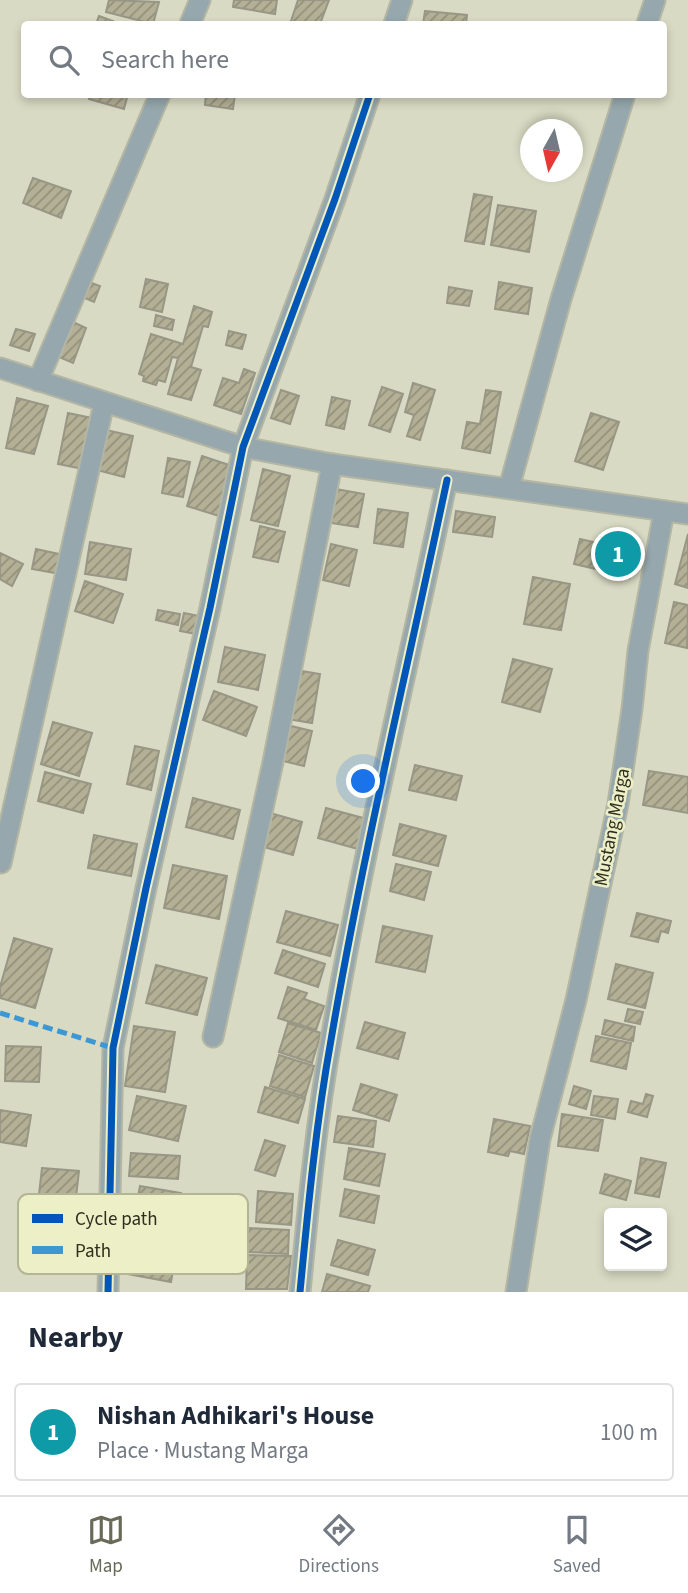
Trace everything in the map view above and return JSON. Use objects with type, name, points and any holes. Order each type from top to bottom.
[{"type":"street","points":[[191,21],[200,0]]},
{"type":"street","points":[[395,21],[402,0]]},
{"type":"street","points":[[648,21],[655,0]]},
{"type":"street","points":[[38,381],[158,98]]},
{"type":"street","points":[[110,1194],[113,1048],[243,447],[335,199],[369,98]]},
{"type":"street","points":[[509,488],[561,299],[624,98]]},
{"type":"street","points":[[0,368],[243,447],[332,464],[688,514]]},
{"type":"street","points":[[1,863],[104,403]]},
{"type":"street","points":[[213,1037],[273,762],[332,464]]},
{"type":"street","points":[[300,1292],[314,1147],[331,1039],[377,801],[447,480]]},
{"type":"street","name":"Mustang Marga","points":[[516,1292],[540,1139],[576,1000],[618,804],[638,651],[664,511]]},
{"type":"street","points":[[108,1274],[108,1292]]},
{"type":"building","points":[[109,0],[159,2],[154,21],[141,21],[106,12]]},
{"type":"building","points":[[234,0],[277,0],[275,14],[233,7]]},
{"type":"building","points":[[298,0],[329,0],[321,21],[291,21]]},
{"type":"building","points":[[425,11],[467,15],[466,21],[423,21]]},
{"type":"building","points":[[99,16],[113,21],[97,21]]},
{"type":"building","points":[[89,98],[127,98],[124,109]]},
{"type":"building","points":[[206,98],[234,98],[233,109],[205,105]]},
{"type":"building","points":[[33,178],[71,191],[61,218],[23,203]]},
{"type":"building","points":[[474,194],[492,197],[484,244],[465,241]]},
{"type":"building","points":[[498,205],[536,211],[529,252],[491,245]]},
{"type":"building","points":[[146,279],[168,284],[162,312],[140,307]]},
{"type":"building","points":[[86,281],[100,286],[94,302],[80,296]]},
{"type":"building","points":[[499,282],[532,288],[528,314],[495,309]]},
{"type":"building","points":[[449,287],[472,291],[469,306],[447,303]]},
{"type":"building","points":[[194,306],[212,312],[208,327],[203,326],[191,367],[201,370],[191,400],[168,394],[178,358],[172,357],[165,382],[158,380],[156,385],[143,381],[144,376],[139,374],[151,334],[183,344]]},
{"type":"building","points":[[156,315],[174,320],[172,330],[154,326]]},
{"type":"building","points":[[73,322],[86,328],[73,363],[59,357]]},
{"type":"building","points":[[16,329],[35,334],[29,351],[10,345]]},
{"type":"building","points":[[229,331],[246,335],[242,349],[226,345]]},
{"type":"building","points":[[244,369],[255,373],[241,414],[214,405],[223,378],[239,383]]},
{"type":"building","points":[[413,383],[435,390],[420,440],[407,436],[414,415],[405,412]]},
{"type":"building","points":[[382,387],[403,394],[390,432],[369,425]]},
{"type":"building","points":[[281,390],[299,396],[290,424],[271,418]]},
{"type":"building","points":[[486,390],[501,392],[490,453],[462,448],[467,422],[480,424]]},
{"type":"building","points":[[332,397],[350,401],[344,429],[326,425]]},
{"type":"building","points":[[17,398],[48,406],[34,454],[6,448]]},
{"type":"building","points":[[68,413],[97,419],[88,470],[58,464]]},
{"type":"building","points":[[591,413],[619,422],[603,470],[575,461]]},
{"type":"building","points":[[106,430],[133,436],[124,477],[97,470]]},
{"type":"building","points":[[202,456],[235,467],[219,516],[187,506]]},
{"type":"building","points":[[168,458],[190,462],[183,497],[162,493]]},
{"type":"building","points":[[263,469],[290,476],[278,526],[251,520]]},
{"type":"building","points":[[336,489],[364,494],[358,527],[331,523]]},
{"type":"building","points":[[378,509],[408,513],[403,547],[374,543]]},
{"type":"building","points":[[456,511],[495,517],[492,537],[453,532]]},
{"type":"building","points":[[260,526],[285,532],[278,562],[253,557]]},
{"type":"building","points":[[608,531],[637,537],[629,578],[600,572]]},
{"type":"building","points":[[688,534],[688,588],[675,584]]},
{"type":"building","points":[[580,539],[602,544],[596,569],[574,564]]},
{"type":"building","points":[[90,542],[131,549],[126,580],[85,574]]},
{"type":"building","points":[[331,544],[357,550],[349,586],[323,580]]},
{"type":"building","points":[[36,549],[64,555],[61,574],[32,569]]},
{"type":"building","points":[[0,553],[23,564],[12,586],[0,579]]},
{"type":"building","points":[[533,577],[570,584],[561,630],[524,624]]},
{"type":"building","points":[[85,581],[123,594],[113,623],[75,611]]},
{"type":"building","points":[[674,602],[688,605],[687,648],[665,643]]},
{"type":"building","points":[[158,610],[180,614],[178,625],[156,620]]},
{"type":"building","points":[[184,613],[199,616],[196,634],[180,631]]},
{"type":"building","points":[[225,647],[265,655],[258,690],[218,682]]},
{"type":"building","points":[[513,659],[552,669],[540,712],[502,702]]},
{"type":"building","points":[[296,670],[320,674],[312,723],[287,719]]},
{"type":"building","points":[[214,691],[257,707],[246,736],[203,720]]},
{"type":"building","points":[[53,722],[92,733],[79,776],[41,764]]},
{"type":"building","points":[[287,725],[312,731],[304,766],[279,760]]},
{"type":"building","points":[[135,746],[159,751],[151,790],[127,784]]},
{"type":"building","points":[[415,765],[462,776],[456,800],[409,790]]},
{"type":"building","points":[[649,771],[688,777],[688,813],[643,805]]},
{"type":"building","points":[[45,772],[91,784],[83,813],[38,801]]},
{"type":"building","points":[[193,798],[240,810],[233,839],[186,827]]},
{"type":"building","points":[[326,808],[367,819],[358,849],[318,838]]},
{"type":"building","points":[[270,813],[302,822],[293,855],[260,846]]},
{"type":"building","points":[[400,824],[446,836],[438,866],[393,855]]},
{"type":"building","points":[[94,835],[137,844],[131,876],[88,868]]},
{"type":"building","points":[[396,864],[431,872],[424,900],[390,891]]},
{"type":"building","points":[[173,865],[227,876],[219,919],[164,908]]},
{"type":"building","points":[[286,911],[338,925],[330,956],[277,942]]},
{"type":"building","points":[[637,913],[671,921],[668,933],[661,931],[658,942],[631,936]]},
{"type":"building","points":[[383,926],[432,936],[425,972],[376,962]]},
{"type":"building","points":[[14,938],[52,949],[35,1008],[0,998],[0,987]]},
{"type":"building","points":[[283,950],[325,964],[318,987],[275,973]]},
{"type":"building","points":[[616,964],[653,973],[645,1008],[608,999]]},
{"type":"building","points":[[156,965],[207,978],[197,1015],[146,1003]]},
{"type":"building","points":[[288,987],[307,993],[304,999],[324,1006],[316,1030],[278,1018]]},
{"type":"building","points":[[628,1009],[643,1012],[640,1024],[625,1021]]},
{"type":"building","points":[[605,1020],[635,1027],[633,1041],[602,1034]]},
{"type":"building","points":[[365,1022],[405,1033],[398,1059],[357,1048]]},
{"type":"building","points":[[288,1023],[321,1033],[312,1063],[279,1052]]},
{"type":"building","points":[[134,1026],[175,1032],[165,1092],[125,1086]]},
{"type":"building","points":[[596,1036],[631,1043],[626,1069],[591,1061]]},
{"type":"building","points":[[6,1046],[41,1047],[39,1082],[5,1081]]},
{"type":"building","points":[[279,1055],[314,1066],[305,1097],[270,1086]]},
{"type":"building","points":[[361,1084],[397,1095],[389,1121],[353,1110]]},
{"type":"building","points":[[574,1086],[591,1091],[586,1109],[569,1104]]},
{"type":"building","points":[[265,1087],[305,1099],[298,1123],[258,1112]]},
{"type":"building","points":[[646,1094],[653,1096],[647,1117],[628,1112],[631,1101],[643,1104]]},
{"type":"building","points":[[137,1096],[186,1106],[178,1141],[129,1130]]},
{"type":"building","points":[[594,1096],[618,1099],[615,1119],[591,1115]]},
{"type":"building","points":[[0,1110],[31,1115],[26,1146],[0,1142]]},
{"type":"building","points":[[562,1114],[603,1120],[598,1151],[558,1146]]},
{"type":"building","points":[[338,1116],[376,1121],[373,1147],[334,1142]]},
{"type":"building","points":[[494,1119],[530,1126],[524,1154],[510,1151],[508,1156],[488,1152]]},
{"type":"building","points":[[265,1140],[285,1146],[275,1176],[255,1170]]},
{"type":"building","points":[[349,1148],[385,1154],[379,1186],[344,1179]]},
{"type":"building","points":[[131,1153],[180,1156],[178,1179],[129,1176]]},
{"type":"building","points":[[641,1158],[666,1163],[659,1197],[635,1193]]},
{"type":"building","points":[[42,1168],[79,1171],[76,1194],[39,1194]]},
{"type":"building","points":[[605,1174],[631,1181],[626,1200],[600,1193]]},
{"type":"building","points":[[140,1186],[181,1193],[181,1194],[139,1194]]},
{"type":"building","points":[[345,1189],[379,1196],[374,1223],[340,1216]]},
{"type":"building","points":[[258,1191],[293,1194],[291,1225],[256,1222]]},
{"type":"building","points":[[248,1228],[289,1230],[288,1254],[248,1252]]},
{"type":"building","points":[[338,1240],[375,1250],[368,1275],[331,1265]]},
{"type":"building","points":[[248,1255],[291,1256],[287,1289],[246,1289]]},
{"type":"building","points":[[127,1274],[172,1274],[171,1282]]},
{"type":"building","points":[[327,1274],[370,1286],[368,1292],[322,1292]]},
{"type":"marked path","points":[[0,1013],[113,1048]]},
{"type":"cycle path","points":[[110,1194],[113,1048],[243,447],[335,199],[369,98]]},
{"type":"cycle path","points":[[300,1292],[321,1103],[344,970],[371,829],[447,480]]},
{"type":"cycle path","points":[[108,1274],[108,1292]]},
{"type":"place","name":"Nishan Adhikari's House","points":[[618,554]]}]
